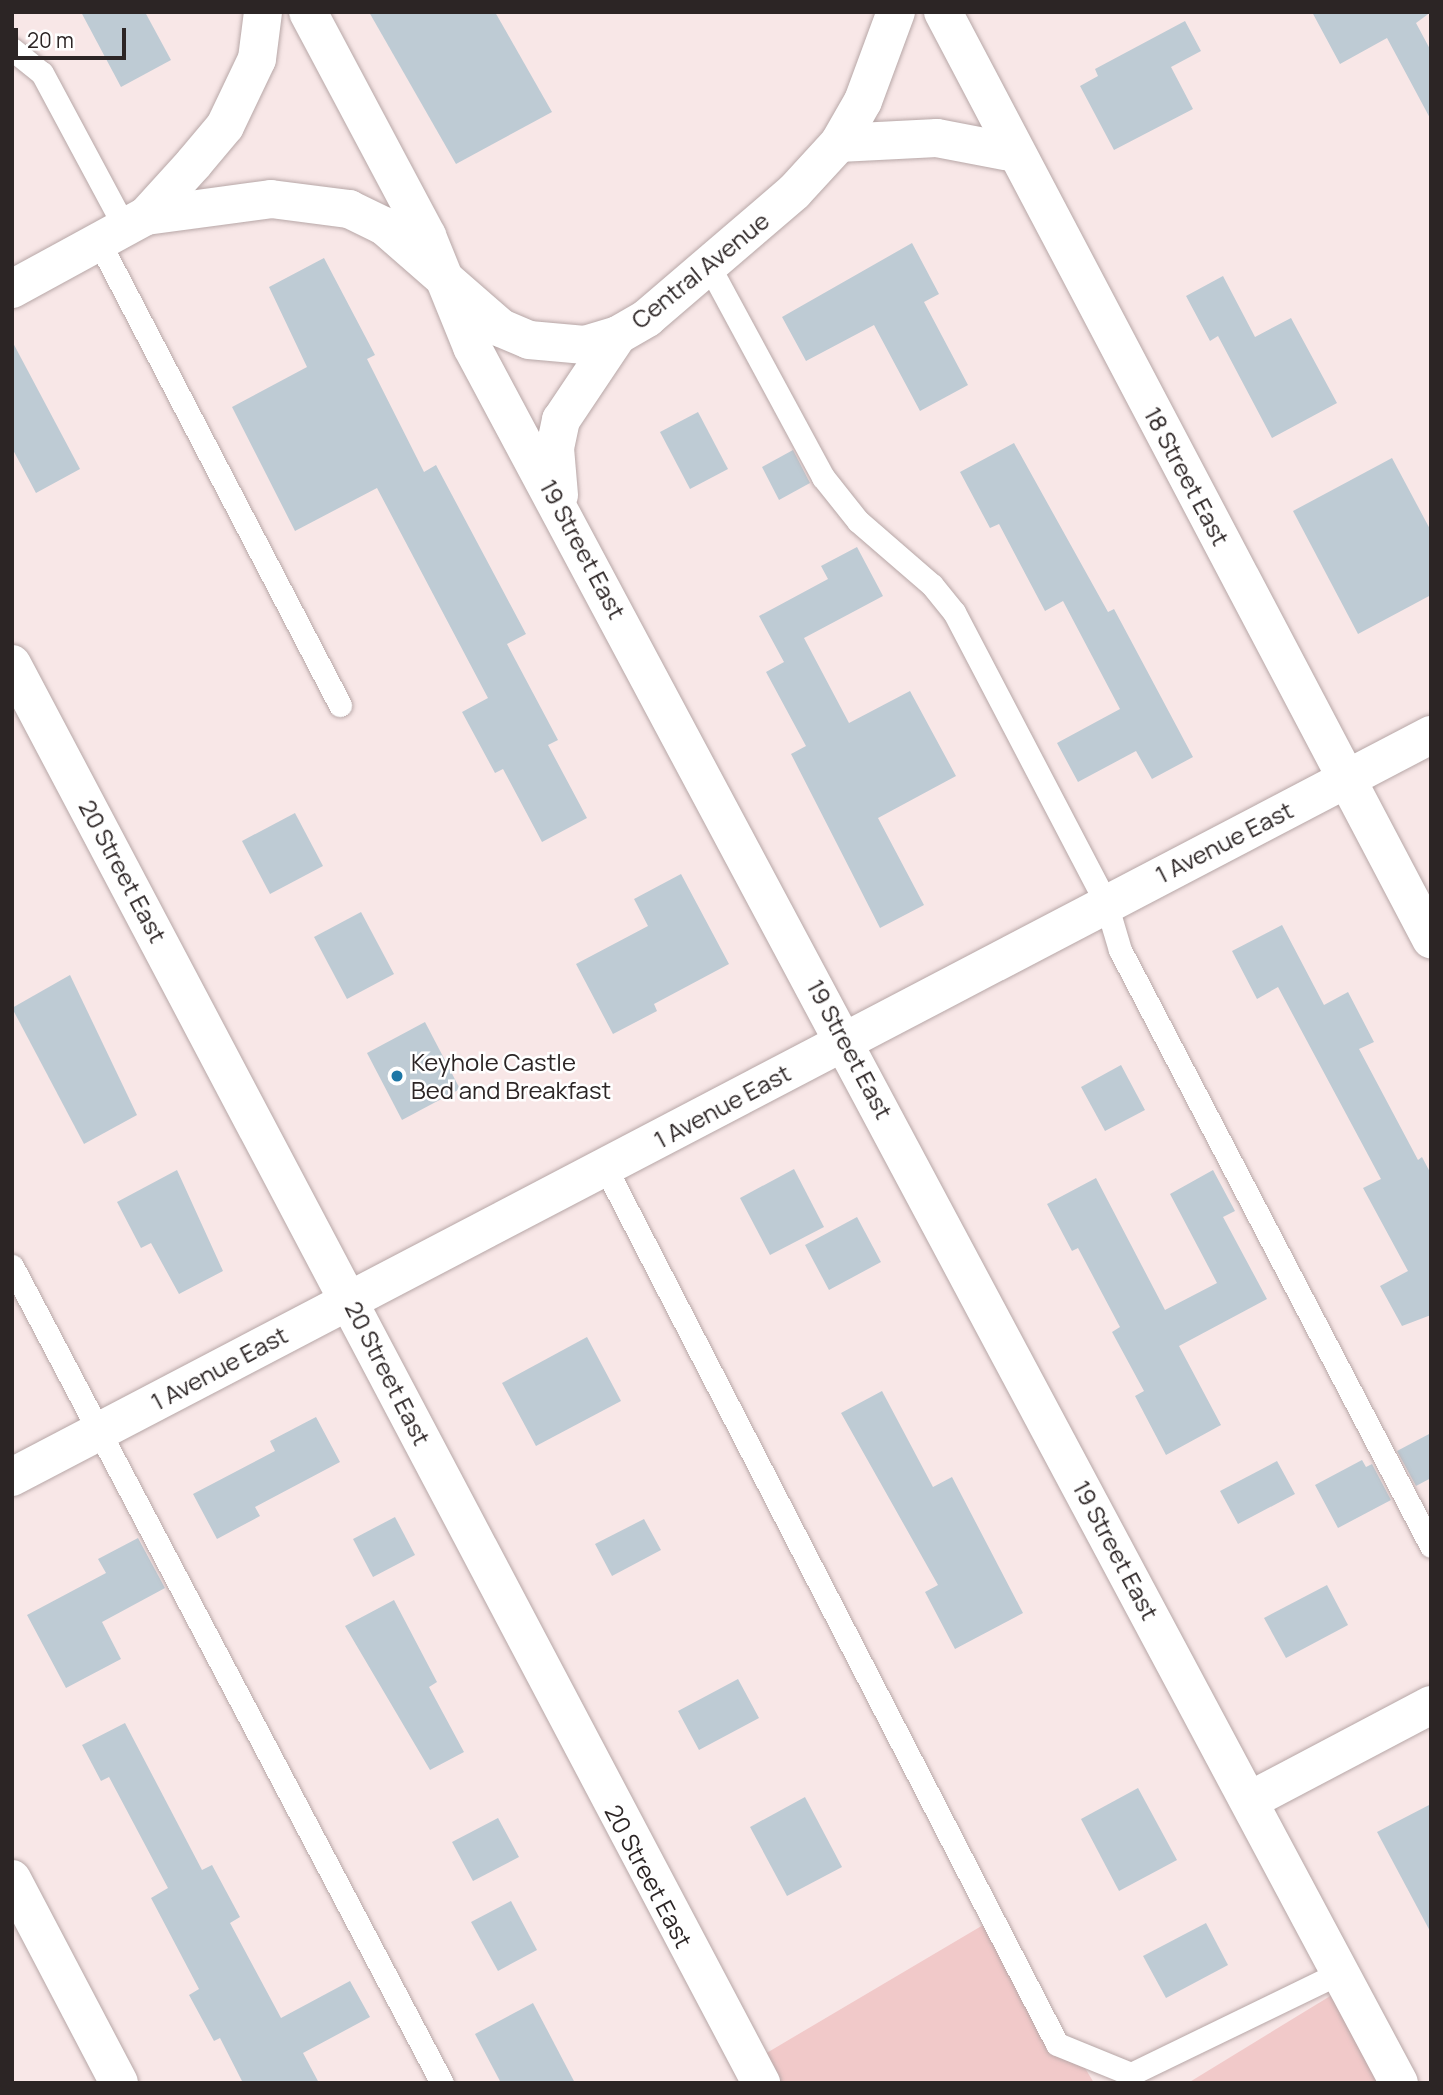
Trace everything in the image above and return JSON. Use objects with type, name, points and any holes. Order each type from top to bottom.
[{"type":"street","name":"Central Avenue","points":[[12,289],[123,229],[225,126],[257,59],[263,12]]},
{"type":"street","name":"19 Street East","points":[[308,12],[451,289],[472,347],[560,504],[1399,2083]]},
{"type":"street","name":"Central Avenue","points":[[123,229],[271,199],[348,209],[384,226],[451,289],[501,328],[529,340],[585,345],[618,335],[710,268],[839,144],[863,101],[896,12]]},
{"type":"street","name":"18 Street East","points":[[943,12],[1431,939]]},
{"type":"street","points":[[839,144],[937,138],[1016,153]]},
{"type":"street","points":[[560,504],[555,449],[561,420],[618,335]]},
{"type":"street","name":"20 Street East","points":[[12,664],[350,1299],[608,1800],[761,2083]]},
{"type":"street","name":"1 Avenue East","points":[[12,1477],[350,1299],[606,1169],[845,1040],[1431,735]]},
{"type":"street","points":[[1249,1801],[1431,1705]]},
{"type":"street","points":[[12,1879],[118,2083]]},
{"type":"lane","points":[[12,49],[42,73],[123,229],[340,705]]},
{"type":"lane","points":[[710,268],[823,477],[858,521],[932,585],[954,612],[1106,903],[1120,950],[1431,1546]]},
{"type":"lane","points":[[606,1169],[1057,2044],[1131,2074],[1339,1973]]},
{"type":"lane","points":[[12,1266],[102,1430],[442,2083]]},
{"type":"shaded area","points":[[995,1918],[1094,2083],[765,2083],[753,2061]]},
{"type":"shaded area","points":[[1345,1987],[1396,2083],[1188,2083]]},
{"type":"building","points":[[81,12],[145,12],[171,60],[121,87]]},
{"type":"building","points":[[369,12],[495,12],[552,112],[456,164]]},
{"type":"building","points":[[1312,12],[1431,12],[1416,23],[1431,51],[1431,120],[1387,38],[1340,64]]},
{"type":"building","points":[[1185,21],[1201,51],[1171,67],[1193,109],[1114,150],[1080,86],[1098,76],[1095,69]]},
{"type":"building","points":[[912,243],[939,294],[924,302],[968,385],[920,411],[874,325],[806,361],[782,317]]},
{"type":"building","points":[[324,258],[375,355],[367,359],[424,472],[436,465],[526,634],[507,644],[558,740],[548,745],[587,818],[542,842],[503,769],[495,773],[462,712],[488,698],[377,488],[295,531],[232,407],[307,367],[269,287]]},
{"type":"building","points":[[1223,276],[1255,337],[1291,318],[1337,403],[1272,438],[1218,336],[1210,341],[1186,296]]},
{"type":"building","points":[[12,341],[80,469],[36,493],[12,448]]},
{"type":"building","points":[[698,412],[728,469],[690,489],[660,432]]},
{"type":"building","points":[[1014,443],[1108,612],[1114,609],[1193,757],[1152,779],[1136,751],[1078,782],[1057,743],[1120,709],[1063,601],[1045,611],[999,524],[990,528],[960,472]]},
{"type":"building","points":[[793,450],[810,483],[779,500],[762,467]]},
{"type":"building","points":[[1392,458],[1431,531],[1431,595],[1358,634],[1293,511]]},
{"type":"building","points":[[857,547],[883,596],[804,638],[849,723],[910,691],[956,776],[878,818],[924,905],[880,928],[791,754],[806,746],[766,672],[784,662],[759,616],[828,579],[821,566]]},
{"type":"building","points":[[295,813],[323,866],[270,894],[242,841]]},
{"type":"building","points":[[681,874],[729,964],[654,1004],[657,1011],[613,1034],[576,964],[648,926],[634,899]]},
{"type":"building","points":[[361,912],[394,974],[347,999],[314,937]]},
{"type":"building","points":[[1282,925],[1324,1005],[1348,992],[1374,1042],[1359,1049],[1418,1160],[1422,1157],[1431,1174],[1431,1315],[1402,1326],[1380,1286],[1408,1271],[1363,1188],[1381,1179],[1278,987],[1257,999],[1232,951]]},
{"type":"building","points":[[70,975],[137,1115],[84,1144],[12,1008]]},
{"type":"building","points":[[425,1022],[460,1089],[402,1120],[367,1053]]},
{"type":"building","points":[[1121,1065],[1145,1110],[1105,1131],[1081,1087]]},
{"type":"building","points":[[794,1169],[824,1227],[770,1255],[740,1198]]},
{"type":"building","points":[[177,1170],[223,1271],[179,1294],[151,1243],[141,1248],[117,1202]]},
{"type":"building","points":[[1213,1170],[1235,1211],[1223,1217],[1267,1299],[1179,1346],[1221,1425],[1166,1455],[1135,1396],[1144,1391],[1112,1332],[1120,1327],[1078,1248],[1072,1251],[1047,1204],[1096,1178],[1165,1310],[1217,1283],[1170,1194]]},
{"type":"building","points":[[857,1217],[881,1262],[829,1290],[805,1245]]},
{"type":"building","points":[[587,1337],[621,1401],[536,1446],[502,1383]]},
{"type":"building","points":[[882,1391],[933,1487],[952,1477],[1023,1613],[955,1649],[925,1592],[938,1585],[841,1413]]},
{"type":"building","points":[[316,1417],[340,1462],[255,1507],[260,1516],[217,1539],[193,1494],[275,1451],[270,1441]]},
{"type":"building","points":[[1431,1433],[1431,1478],[1416,1486],[1397,1451]]},
{"type":"building","points":[[1362,1460],[1366,1467],[1372,1464],[1391,1500],[1338,1528],[1315,1485]]},
{"type":"building","points":[[1277,1461],[1295,1494],[1238,1524],[1220,1491]]},
{"type":"building","points":[[395,1517],[415,1555],[373,1577],[353,1539]]},
{"type":"building","points":[[644,1519],[661,1550],[612,1576],[595,1544]]},
{"type":"building","points":[[138,1538],[165,1588],[102,1622],[121,1659],[66,1688],[27,1615],[106,1573],[98,1559]]},
{"type":"building","points":[[1327,1585],[1348,1625],[1286,1658],[1264,1618]]},
{"type":"building","points":[[394,1600],[437,1682],[429,1687],[464,1752],[430,1770],[345,1626]]},
{"type":"building","points":[[738,1679],[759,1718],[699,1750],[678,1711]]},
{"type":"building","points":[[125,1723],[202,1870],[212,1865],[240,1917],[230,1923],[281,2018],[350,1981],[370,2017],[303,2053],[319,2083],[243,2083],[220,2038],[214,2041],[189,1995],[199,1989],[151,1898],[168,1888],[109,1777],[101,1781],[82,1745]]},
{"type":"building","points":[[1138,1788],[1177,1860],[1119,1891],[1081,1819]]},
{"type":"building","points":[[805,1797],[842,1867],[787,1896],[750,1827]]},
{"type":"building","points":[[1431,1804],[1431,1933],[1377,1832]]},
{"type":"building","points":[[498,1818],[519,1857],[473,1881],[452,1842]]},
{"type":"building","points":[[511,1901],[537,1950],[498,1971],[471,1922]]},
{"type":"building","points":[[1206,1923],[1228,1965],[1166,1998],[1143,1956]]},
{"type":"building","points":[[533,2003],[575,2083],[501,2083],[475,2034]]},
{"type":"place","name":"Keyhole Castle Bed and Breakfast","points":[[397,1076]]}]
